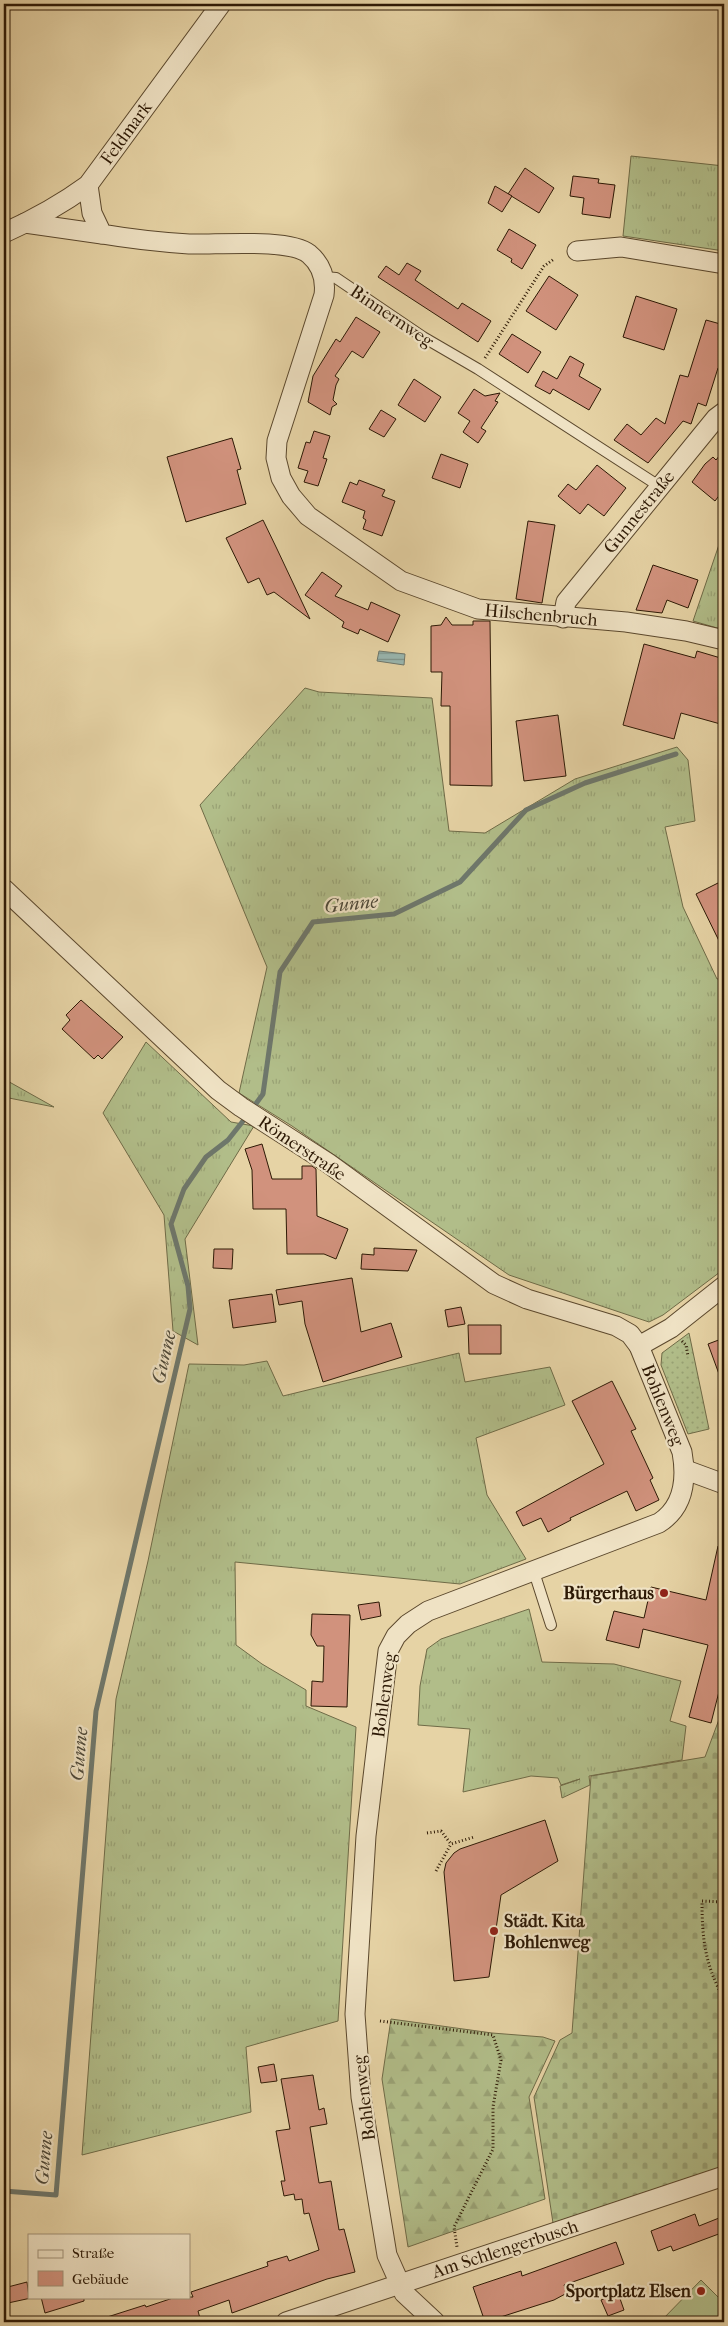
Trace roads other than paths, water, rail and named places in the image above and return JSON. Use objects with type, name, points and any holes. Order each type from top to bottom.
[{"type":"street","name":"Feldmark","points":[[4,233],[26,223],[88,185],[221,4]]},
{"type":"street","points":[[88,185],[92,213],[102,234]]},
{"type":"street","points":[[26,223],[134,240],[190,244],[292,247],[308,254],[320,267],[325,277]]},
{"type":"street","points":[[577,251],[620,247],[724,264]]},
{"type":"street","name":"Hilschenbruch","points":[[325,277],[324,294],[318,317],[277,441],[276,458],[281,478],[291,496],[314,521],[402,581],[478,609],[563,618],[626,622],[686,631],[724,640]]},
{"type":"street","name":"Gunnestraße","points":[[563,618],[566,602],[659,486],[716,418],[724,412]]},
{"type":"street","name":"Römerstraße","points":[[4,889],[218,1090],[241,1107],[328,1163],[494,1284],[527,1299],[616,1326],[630,1334],[639,1346]]},
{"type":"street","name":"Bohlenweg","points":[[435,2322],[404,2293],[387,2255],[361,2097],[355,2014],[363,1866],[388,1651],[396,1636],[408,1624],[428,1611],[534,1572],[659,1523],[667,1518],[680,1498],[686,1470],[682,1452],[639,1346],[671,1328],[724,1286]]},
{"type":"street","points":[[686,1470],[724,1484]]},
{"type":"street","name":"Am Schlengerbusch","points":[[286,2322],[724,2176]]},
{"type":"lane","name":"Binnernweg","points":[[325,277],[336,278],[423,337],[478,369],[659,486]]},
{"type":"lane","points":[[534,1572],[551,1625]]},
{"type":"water","points":[[379,651],[405,654],[404,665],[377,661]]},
{"type":"waterway","name":"Gunne","points":[[252,1109],[263,1094],[280,972],[313,922],[394,914],[460,882],[526,810],[585,783],[676,754]]},
{"type":"waterway","name":"Gunne","points":[[4,2191],[56,2195],[96,1711],[190,1309],[188,1286],[171,1224],[184,1189],[206,1157],[228,1140],[247,1116]]},
{"type":"place","name":"Bürgerhaus","points":[[664,1593]]},
{"type":"place","name":"Städt. Kita Bohlenweg","points":[[494,1931]]},
{"type":"place","name":"Sportplatz Elsen","points":[[701,2291]]}]
